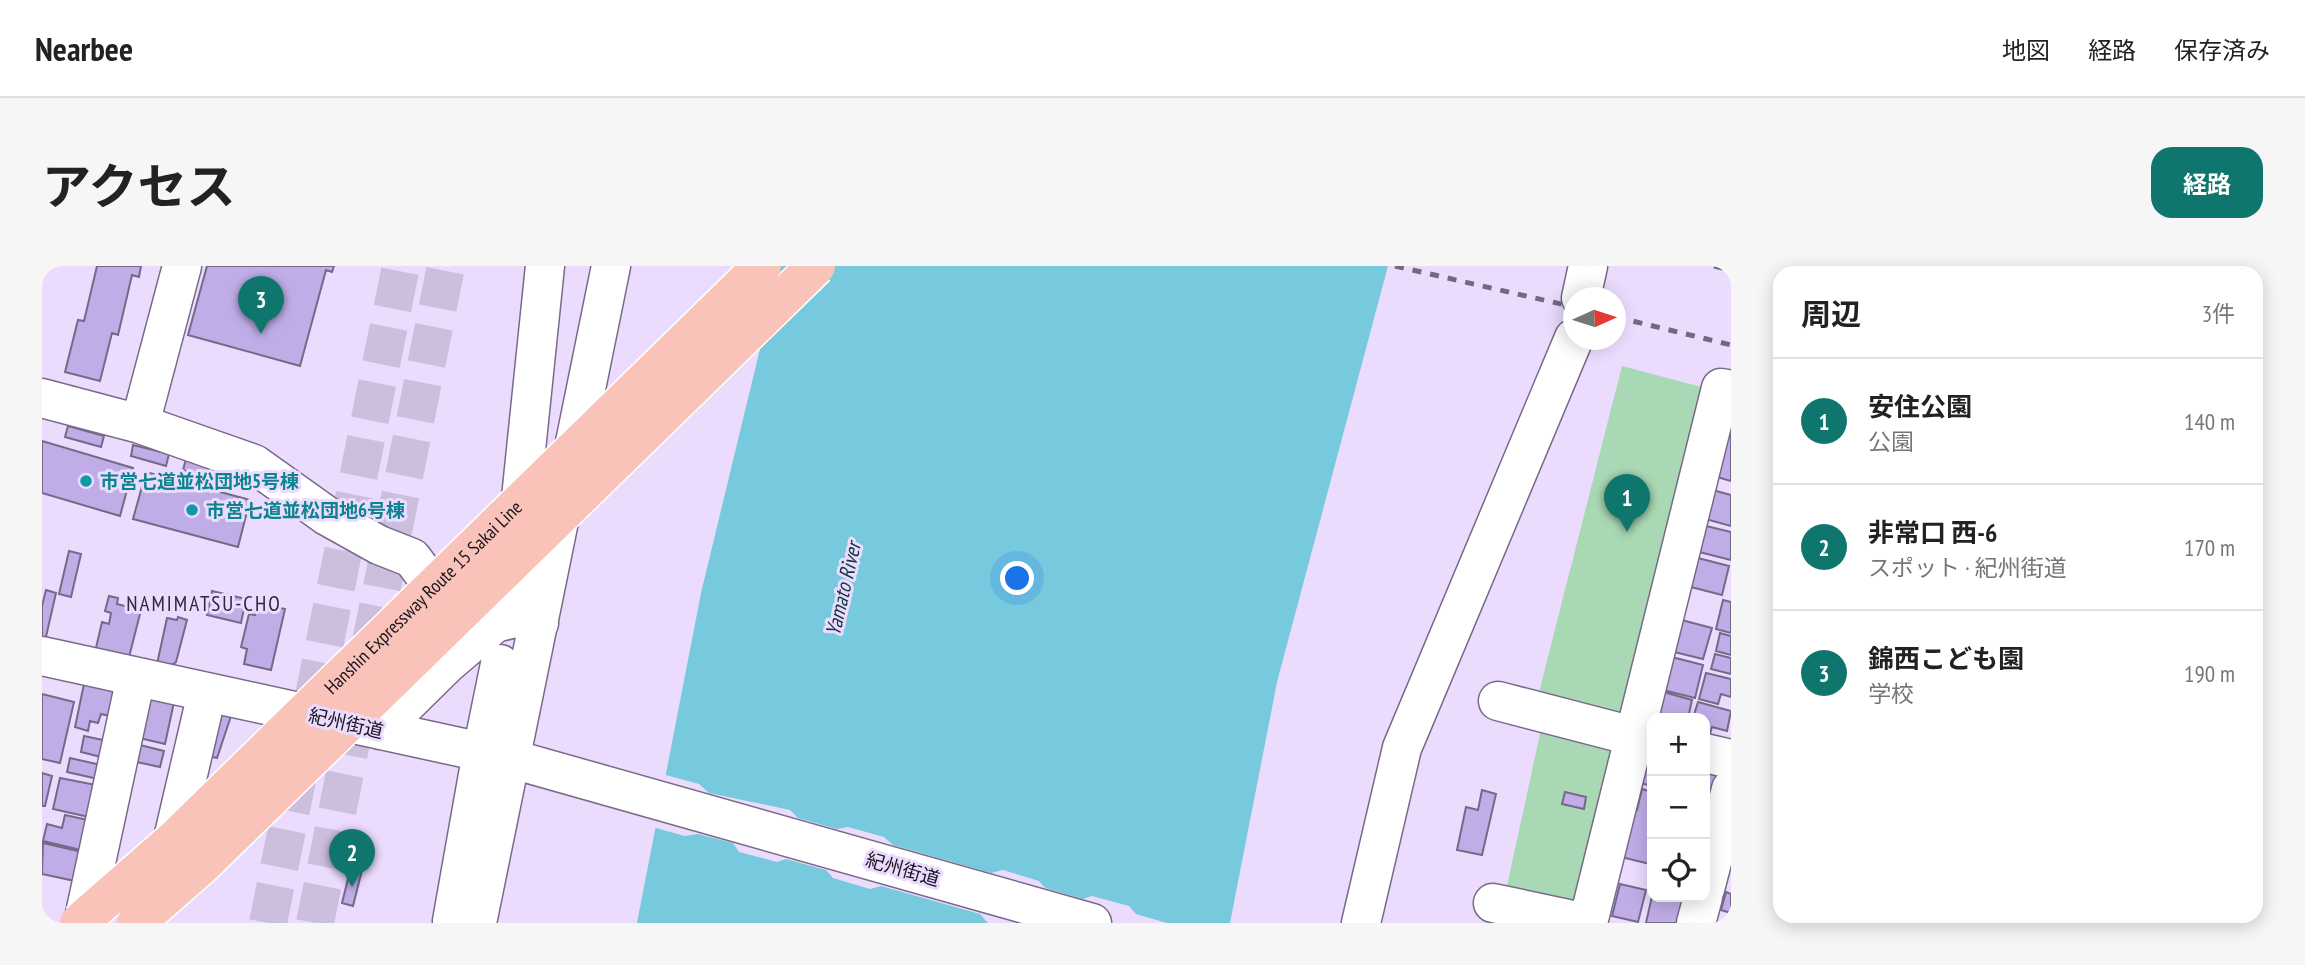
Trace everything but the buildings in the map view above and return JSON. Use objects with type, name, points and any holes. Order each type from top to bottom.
[{"type":"highway","name":"Hanshin Expressway Route 15 Sakai Line","points":[[81,923],[175,839],[762,266]]},
{"type":"highway","name":"Hanshin Expressway Route 15 Sakai Line","points":[[136,923],[213,854],[816,266]]},
{"type":"street","points":[[140,424],[182,266]]},
{"type":"street","points":[[527,621],[521,498],[545,266]]},
{"type":"street","points":[[477,923],[509,759],[527,621],[611,266]]},
{"type":"street","points":[[1583,287],[1588,266]]},
{"type":"street","points":[[1361,923],[1402,748],[1568,350]]},
{"type":"street","points":[[1493,903],[1587,923],[1643,739],[1721,388],[1731,390]]},
{"type":"street","points":[[42,398],[140,424],[254,464],[327,516],[379,545],[412,558],[429,581],[447,664]]},
{"type":"street","points":[[297,712],[429,581],[521,498]]},
{"type":"street","points":[[380,730],[447,664],[495,623],[527,621]]},
{"type":"street","name":"紀州街道","points":[[42,656],[509,759],[1092,923]]},
{"type":"street","points":[[452,923],[509,759],[500,664]]},
{"type":"street","points":[[81,923],[136,677]]},
{"type":"street","points":[[153,923],[207,693]]},
{"type":"street","points":[[1498,701],[1643,739]]},
{"type":"street","points":[[1710,754],[1731,759]]},
{"type":"street","points":[[1696,923],[1711,890],[1731,789]]},
{"type":"green space","points":[[1622,366],[1709,389],[1623,720],[1537,700]]},
{"type":"green space","points":[[1541,729],[1614,748],[1585,905],[1505,895]]},
{"type":"water","name":"Yamato River","points":[[780,266],[1388,266],[1277,682],[1230,923],[637,923],[701,593]]},
{"type":"pier","points":[[662,774],[699,784],[709,793],[790,810],[798,818],[837,829],[848,827],[884,837],[893,845],[991,873],[1003,870],[1039,881],[1045,888],[1083,899],[1092,896],[1129,906],[1136,914],[1167,923],[988,923],[980,914],[881,886],[870,889],[833,878],[826,870],[786,859],[777,862],[739,852],[733,843],[698,834],[685,836],[652,827]]},
{"type":"tunnel","points":[[268,923],[401,266]]},
{"type":"tunnel","points":[[315,923],[446,266]]},
{"type":"railway","points":[[1395,266],[1563,304]]},
{"type":"railway","points":[[1714,266],[1731,270]]},
{"type":"railway","points":[[1626,319],[1731,345]]},
{"type":"place","name":"錦西こども園","points":[[261,334]]},
{"type":"place","name":"市営七道並松団地5号棟","points":[[86,481]]},
{"type":"place","name":"市営七道並松団地6号棟","points":[[192,510]]},
{"type":"place","name":"安住公園","points":[[1627,532]]},
{"type":"place","name":"非常口 西-6","points":[[352,887]]},
{"type":"district","name":"NAMIMATSU-CHO","points":[[204,603]]}]
